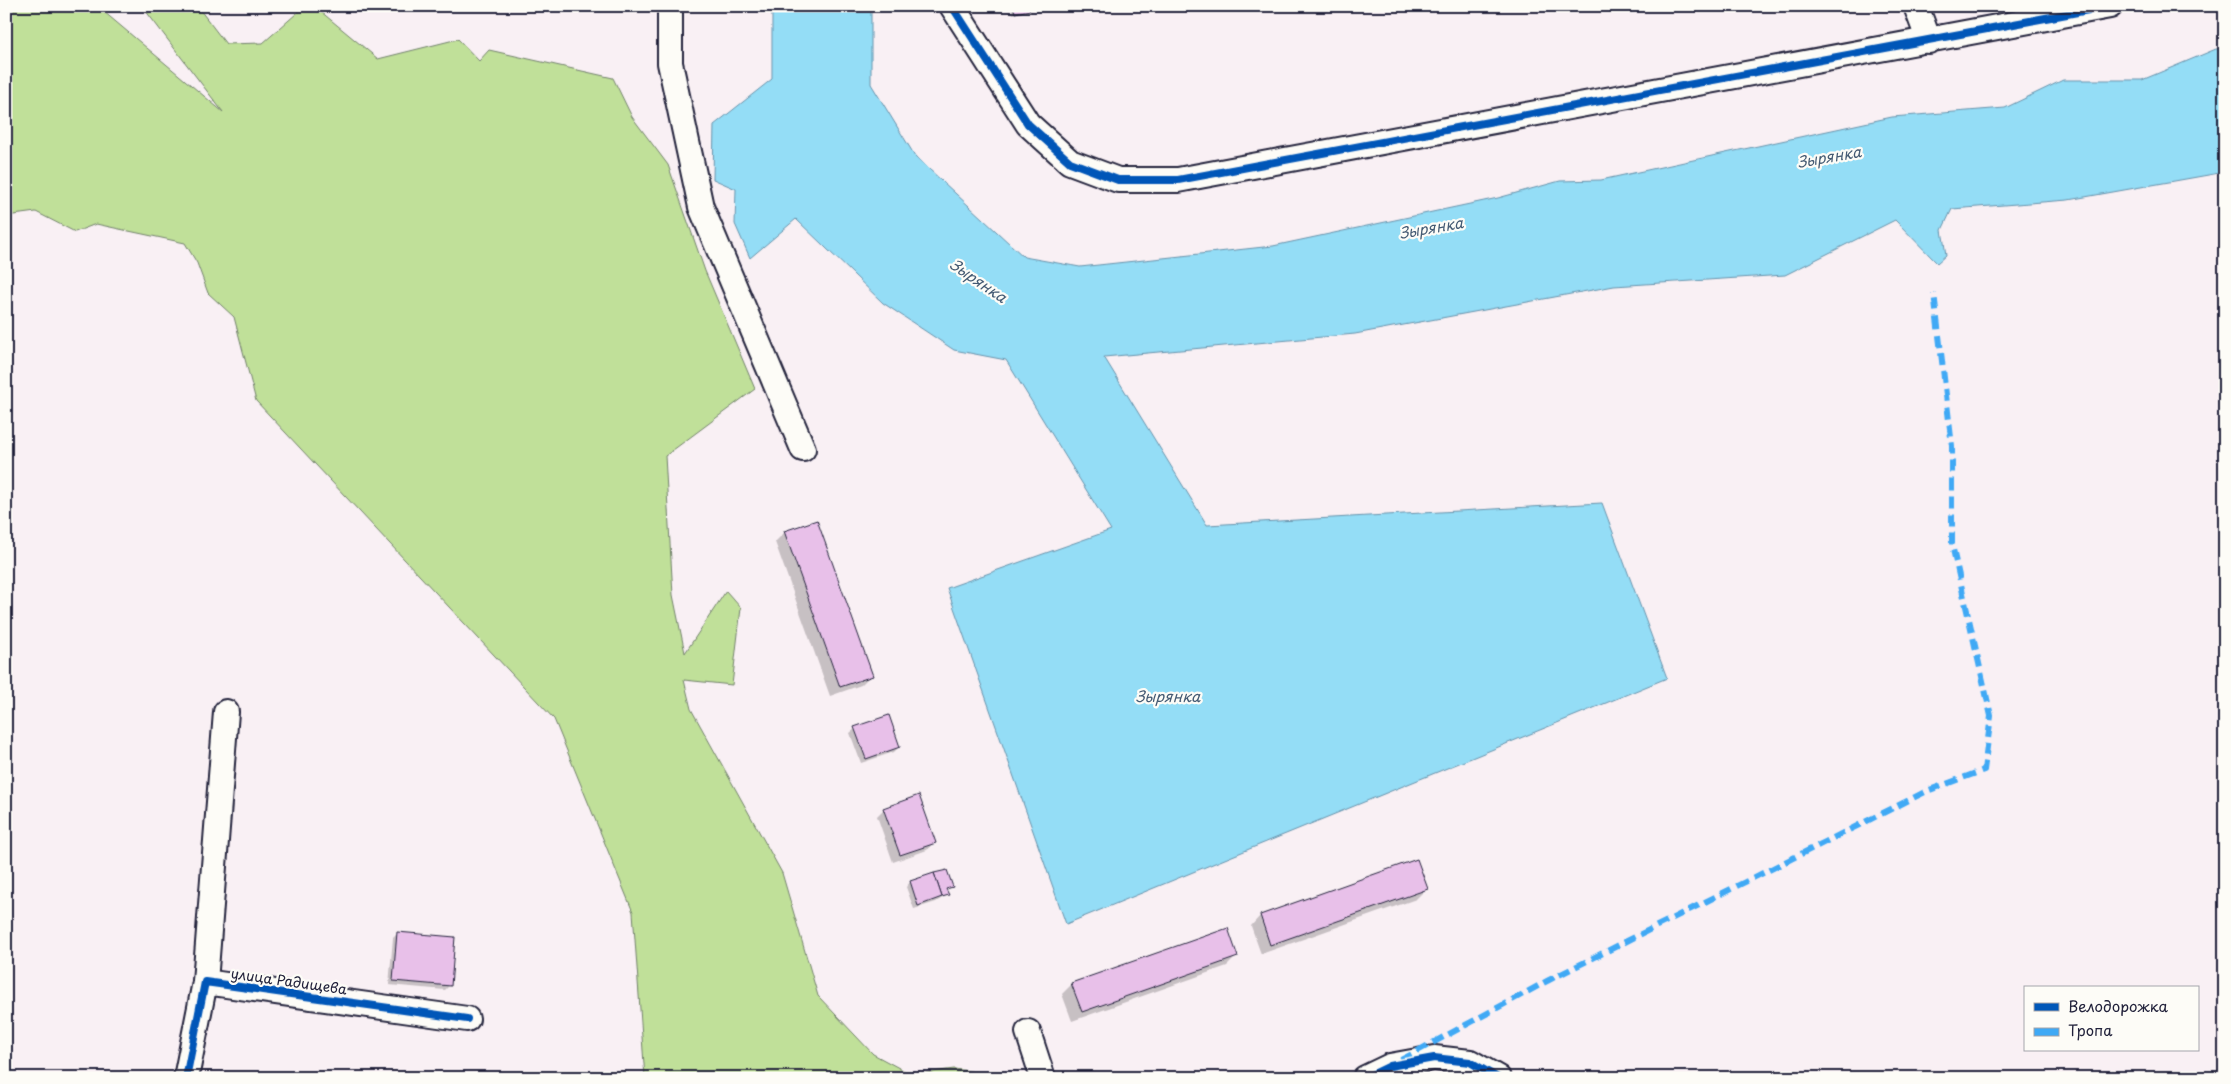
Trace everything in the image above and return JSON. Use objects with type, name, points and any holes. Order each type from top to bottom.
[{"type":"street","points":[[670,6],[670,63],[701,207],[803,449]]},
{"type":"street","points":[[952,6],[1028,124],[1070,162],[1118,180],[1178,180],[2110,6]]},
{"type":"street","points":[[1916,6],[1929,41]]},
{"type":"street","points":[[186,1078],[205,982],[226,712]]},
{"type":"street","name":"улица Радищева","points":[[205,982],[467,1019]]},
{"type":"street","points":[[1028,1032],[1043,1078]]},
{"type":"street","points":[[1365,1078],[1390,1066],[1434,1058],[1470,1062],[1498,1078]]},
{"type":"green space","points":[[6,6],[97,6],[223,112],[142,6],[197,6],[226,44],[263,43],[305,6],[314,6],[378,59],[458,39],[479,61],[489,50],[613,78],[632,117],[668,165],[705,271],[755,389],[665,456],[673,595],[685,653],[726,591],[741,608],[732,685],[684,680],[691,709],[782,873],[818,996],[873,1054],[912,1075],[954,1069],[1020,1078],[645,1078],[633,912],[554,719],[256,401],[234,317],[208,293],[197,263],[185,243],[96,224],[75,232],[36,212],[6,216]]},
{"type":"water","name":"Зырянка","points":[[772,6],[871,6],[871,84],[915,156],[1024,257],[1080,267],[1273,246],[1498,198],[1560,181],[1601,180],[1892,117],[2005,108],[2063,80],[2142,80],[2216,49],[2225,49],[2225,172],[2068,200],[1952,209],[1942,230],[1946,255],[1937,263],[1895,220],[1785,275],[1614,286],[1355,334],[1104,357],[1207,525],[1602,503],[1667,678],[1066,924],[947,588],[1111,530],[1006,360],[954,350],[883,303],[796,219],[750,258],[735,224],[736,189],[713,179],[714,125],[772,79]]},
{"type":"building","points":[[1013,6],[1029,6],[1030,10],[1015,13]]},
{"type":"building","points":[[817,520],[873,676],[840,687],[784,531]]},
{"type":"building","points":[[889,715],[900,747],[866,759],[854,727]]},
{"type":"building","points":[[919,795],[936,843],[900,855],[883,808]]},
{"type":"building","points":[[1417,859],[1428,889],[1270,945],[1260,915]]},
{"type":"building","points":[[947,870],[953,887],[946,889],[949,895],[942,897],[934,873]]},
{"type":"building","points":[[934,873],[942,897],[918,906],[910,881]]},
{"type":"building","points":[[1228,928],[1238,957],[1082,1012],[1071,983]]},
{"type":"building","points":[[397,932],[455,937],[451,986],[393,981]]},
{"type":"marked path","points":[[1401,1060],[1549,980],[1927,791],[1984,770],[1991,716],[1952,545],[1952,446],[1934,293]]},
{"type":"cycle path","points":[[952,6],[1028,124],[1070,162],[1118,180],[1178,180],[2110,6]]},
{"type":"cycle path","points":[[186,1078],[205,982],[467,1019]]},
{"type":"cycle path","points":[[1365,1078],[1390,1066],[1434,1058],[1470,1062],[1498,1078]]}]
